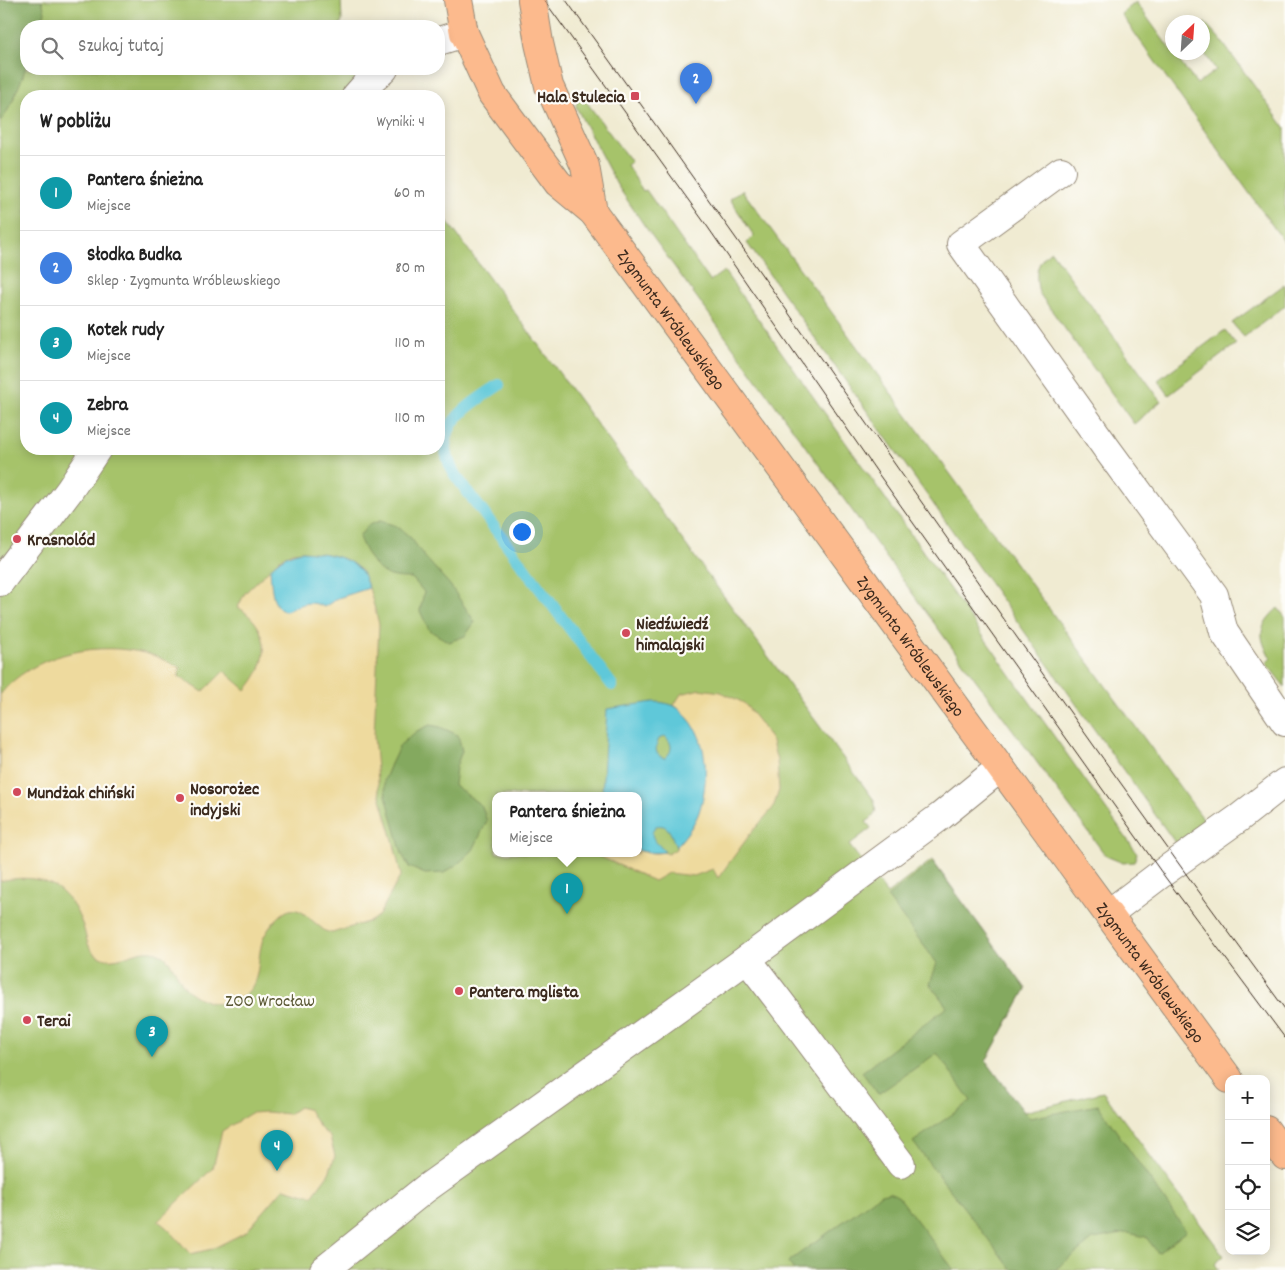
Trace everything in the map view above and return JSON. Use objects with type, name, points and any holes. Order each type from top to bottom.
[{"type":"main road","name":"Zygmunta Wróblewskiego","points":[[458,0],[451,37],[558,183],[593,212],[1226,1075]]},
{"type":"main road","name":"Zygmunta Wróblewskiego","points":[[532,0],[549,86],[585,166],[593,212]]},
{"type":"main road","points":[[1270,1135],[1285,1156]]},
{"type":"lane","points":[[361,90],[377,75]]},
{"type":"lane","points":[[1061,171],[961,244],[1214,596],[1224,632],[1285,722]]},
{"type":"lane","points":[[0,582],[69,491],[93,455]]},
{"type":"lane","points":[[324,1270],[425,1189],[747,959],[926,827],[1000,768]]},
{"type":"lane","points":[[1108,914],[1285,782]]},
{"type":"lane","points":[[747,959],[801,1028],[901,1164]]},
{"type":"green space","name":"ZOO Wrocław","points":[[0,0],[341,0],[342,20],[20,20],[20,75],[355,75],[366,90],[20,90],[20,455],[445,455],[445,218],[874,800],[875,813],[866,822],[871,828],[849,845],[887,894],[932,860],[1026,989],[986,1061],[1024,1112],[1103,1092],[1224,1256],[1215,1264],[1219,1270],[0,1270]]},
{"type":"green space","points":[[0,0],[42,0],[45,12],[43,20],[20,20],[20,75],[23,75],[11,104],[0,121]]},
{"type":"green space","points":[[1136,2],[1165,42],[1165,60],[1178,60],[1197,84],[1216,70],[1209,60],[1210,28],[1220,39],[1285,128],[1285,243],[1121,14]]},
{"type":"green space","points":[[581,97],[631,162],[627,165],[643,191],[646,190],[710,281],[724,271],[1137,853],[1134,862],[1123,863],[1106,856],[644,225],[617,185],[576,107],[577,99]]},
{"type":"green space","points":[[742,190],[1207,824],[1176,844],[747,243],[754,236],[730,199]]},
{"type":"green space","points":[[1051,251],[1161,401],[1134,424],[1039,293],[1037,275],[1039,265]]},
{"type":"green space","points":[[1285,284],[1285,306],[1244,337],[1232,323]]},
{"type":"green space","points":[[1225,330],[1236,344],[1169,395],[1158,380]]},
{"type":"green space","points":[[380,521],[397,526],[411,538],[450,585],[475,622],[465,636],[449,642],[429,630],[420,611],[424,592],[412,578],[386,574],[371,560],[359,537],[368,525]]},
{"type":"green space","points":[[1278,608],[1285,617],[1285,687],[1266,663],[1271,658],[1262,637],[1264,625]]},
{"type":"green space","points":[[430,725],[458,735],[462,751],[456,767],[454,785],[482,806],[487,821],[473,850],[459,863],[444,873],[425,874],[409,867],[402,854],[384,781],[400,745],[417,731]]},
{"type":"green space","points":[[933,862],[1026,989],[986,1061],[1030,1118],[1098,1105],[1186,1231],[1158,1253],[1146,1237],[1128,1233],[1093,1239],[1055,1270],[1012,1270],[913,1142],[971,1101],[937,1053],[878,1094],[862,1072],[947,1007],[930,984],[937,963],[887,897]]},
{"type":"green space","points":[[890,1192],[899,1197],[954,1270],[794,1270],[788,1262],[881,1194]]},
{"type":"sand","points":[[303,551],[326,554],[347,560],[361,570],[369,588],[379,624],[374,736],[379,792],[401,875],[379,915],[371,921],[332,933],[325,931],[299,911],[289,910],[278,917],[263,939],[257,974],[250,989],[244,995],[232,1001],[222,1004],[212,1003],[199,998],[189,991],[184,986],[171,963],[159,953],[143,951],[110,959],[102,958],[94,953],[88,944],[83,926],[70,900],[52,885],[41,880],[29,878],[0,881],[0,695],[13,681],[45,661],[62,655],[100,649],[137,651],[158,657],[180,667],[178,676],[203,692],[224,671],[246,690],[260,668],[264,646],[257,625],[238,607],[245,593],[280,559],[292,552]]},
{"type":"sand","points":[[700,689],[721,692],[744,703],[761,724],[772,742],[777,761],[779,790],[773,808],[751,833],[718,878],[713,869],[694,876],[668,873],[654,881],[601,857],[642,857],[642,851],[668,854],[676,849],[693,825],[697,733],[687,718],[674,705],[681,694]]},
{"type":"sand","points":[[299,1107],[309,1110],[320,1128],[330,1137],[335,1156],[329,1173],[312,1196],[284,1188],[246,1232],[212,1249],[190,1254],[171,1232],[158,1221],[213,1168],[222,1131],[251,1113],[289,1114]]},
{"type":"water","points":[[303,551],[333,556],[348,561],[361,572],[369,588],[338,598],[324,607],[308,603],[286,611],[281,610],[277,606],[273,594],[270,569],[285,557]]},
{"type":"water","points":[[661,702],[674,706],[687,717],[700,738],[703,750],[705,762],[704,788],[697,817],[676,847],[667,828],[656,826],[652,833],[653,836],[665,852],[642,851],[642,792],[602,792],[607,709]],"holes":[[[665,736],[671,745],[669,753],[665,758],[657,753],[656,748],[659,739]]]},
{"type":"waterway","points":[[499,385],[474,403],[454,421],[448,432],[446,444],[448,459],[455,475],[612,685]]},
{"type":"tram line","points":[[544,0],[707,226],[877,472],[1162,873],[1285,1038]]},
{"type":"tram line","points":[[566,0],[1013,632],[1285,1009]]},
{"type":"place","name":"Hala Stulecia","points":[[635,96]]},
{"type":"place","name":"Słodka Budka","points":[[696,104]]},
{"type":"place","name":"Krasnolód","points":[[17,539]]},
{"type":"place","name":"Niedźwiedź himalajski","points":[[626,633]]},
{"type":"place","name":"Mundżak chiński","points":[[17,792]]},
{"type":"place","name":"Nosorożec indyjski","points":[[180,798]]},
{"type":"place","name":"Pantera śnieżna","points":[[567,914]]},
{"type":"place","name":"Pantera mglista","points":[[459,991]]},
{"type":"place","name":"Terai","points":[[27,1020]]},
{"type":"place","name":"Kotek rudy","points":[[152,1057]]},
{"type":"place","name":"Zebra","points":[[277,1171]]}]
